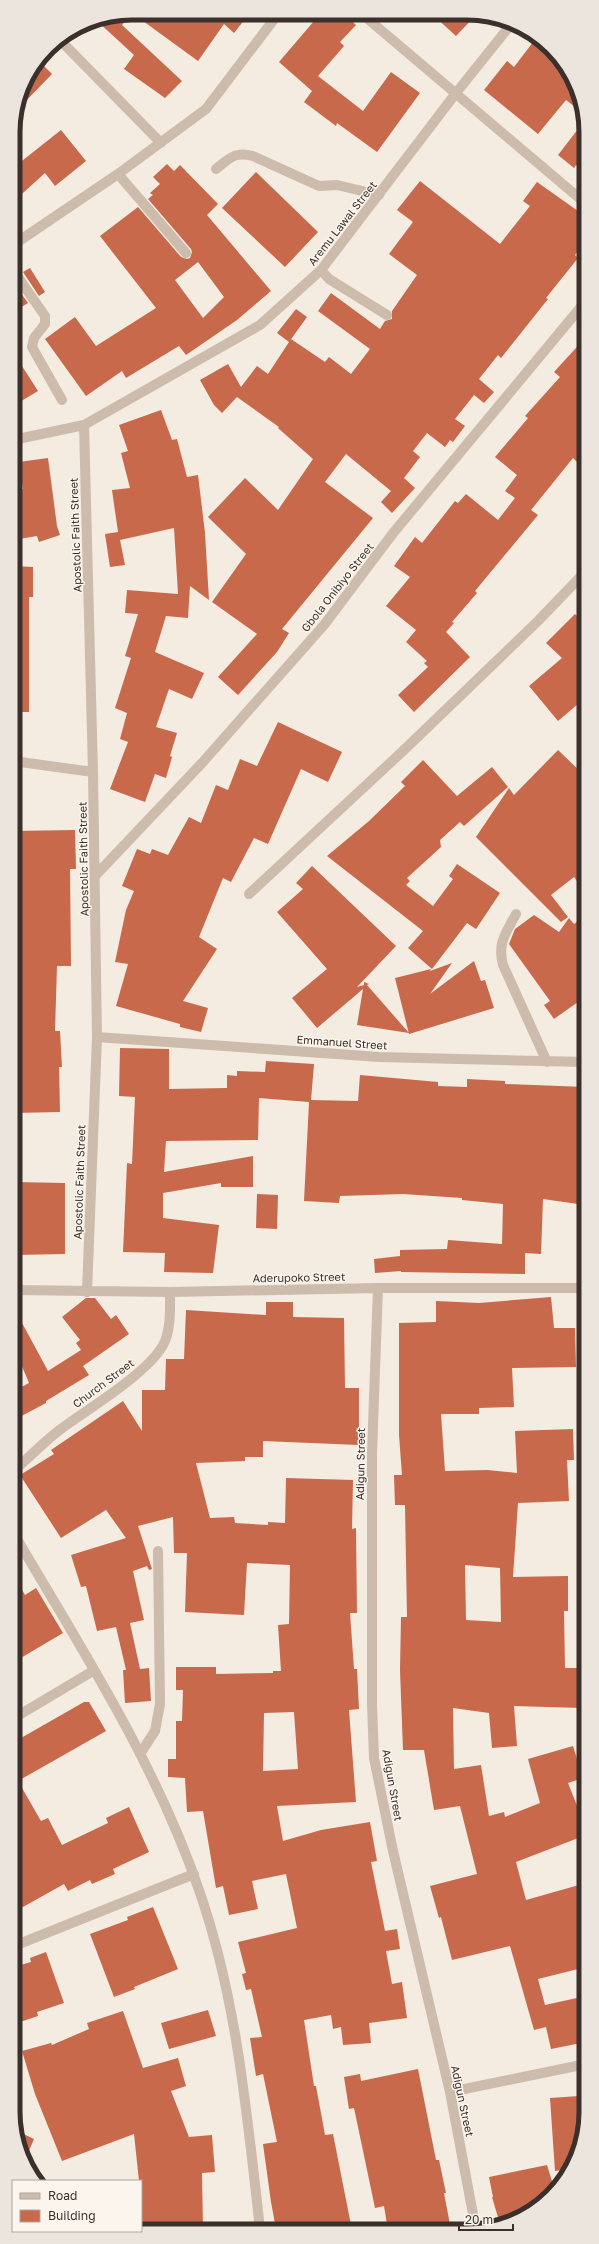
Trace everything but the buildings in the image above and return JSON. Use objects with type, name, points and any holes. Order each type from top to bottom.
[{"type":"street","points":[[20,240],[118,174],[206,108],[273,20]]},
{"type":"street","points":[[369,20],[579,198]]},
{"type":"street","name":"Aremu Lawal Street","points":[[20,438],[67,427],[84,425],[260,325],[322,270],[456,93],[508,28]]},
{"type":"street","points":[[63,44],[161,143]]},
{"type":"street","points":[[216,169],[233,156],[242,153],[253,156],[319,186],[337,185],[379,195]]},
{"type":"street","points":[[118,174],[186,253]]},
{"type":"street","points":[[322,270],[330,278],[387,315]]},
{"type":"street","points":[[20,280],[45,316],[46,324],[34,338],[32,347],[62,400]]},
{"type":"street","name":"Gbola Onibiyo Street","points":[[95,876],[202,764],[324,625],[394,532],[579,309]]},
{"type":"street","name":"Apostolic Faith Street","points":[[84,425],[93,772],[97,1037],[87,1292]]},
{"type":"street","points":[[249,894],[416,739],[538,621],[579,578]]},
{"type":"street","points":[[20,762],[93,772]]},
{"type":"street","points":[[516,914],[502,941],[500,952],[503,965],[547,1062]]},
{"type":"street","name":"Emmanuel Street","points":[[97,1037],[379,1057],[579,1062]]},
{"type":"street","name":"Aderupoko Street","points":[[20,1290],[170,1292],[378,1288],[579,1288]]},
{"type":"street","name":"Adigun Street","points":[[378,1288],[372,1453],[372,1704],[374,1758],[393,1851],[450,2092],[475,2223]]},
{"type":"street","name":"Church Street","points":[[20,1466],[57,1432],[127,1382],[149,1363],[165,1341],[170,1320],[170,1292]]},
{"type":"street","points":[[20,1544],[94,1671],[140,1754],[194,1874],[217,1950],[236,2036],[259,2224]]},
{"type":"street","points":[[140,1754],[155,1731],[160,1704],[158,1551]]},
{"type":"street","points":[[20,1714],[94,1671]]},
{"type":"street","points":[[20,1944],[194,1874]]},
{"type":"street","points":[[450,2092],[579,2065]]}]
